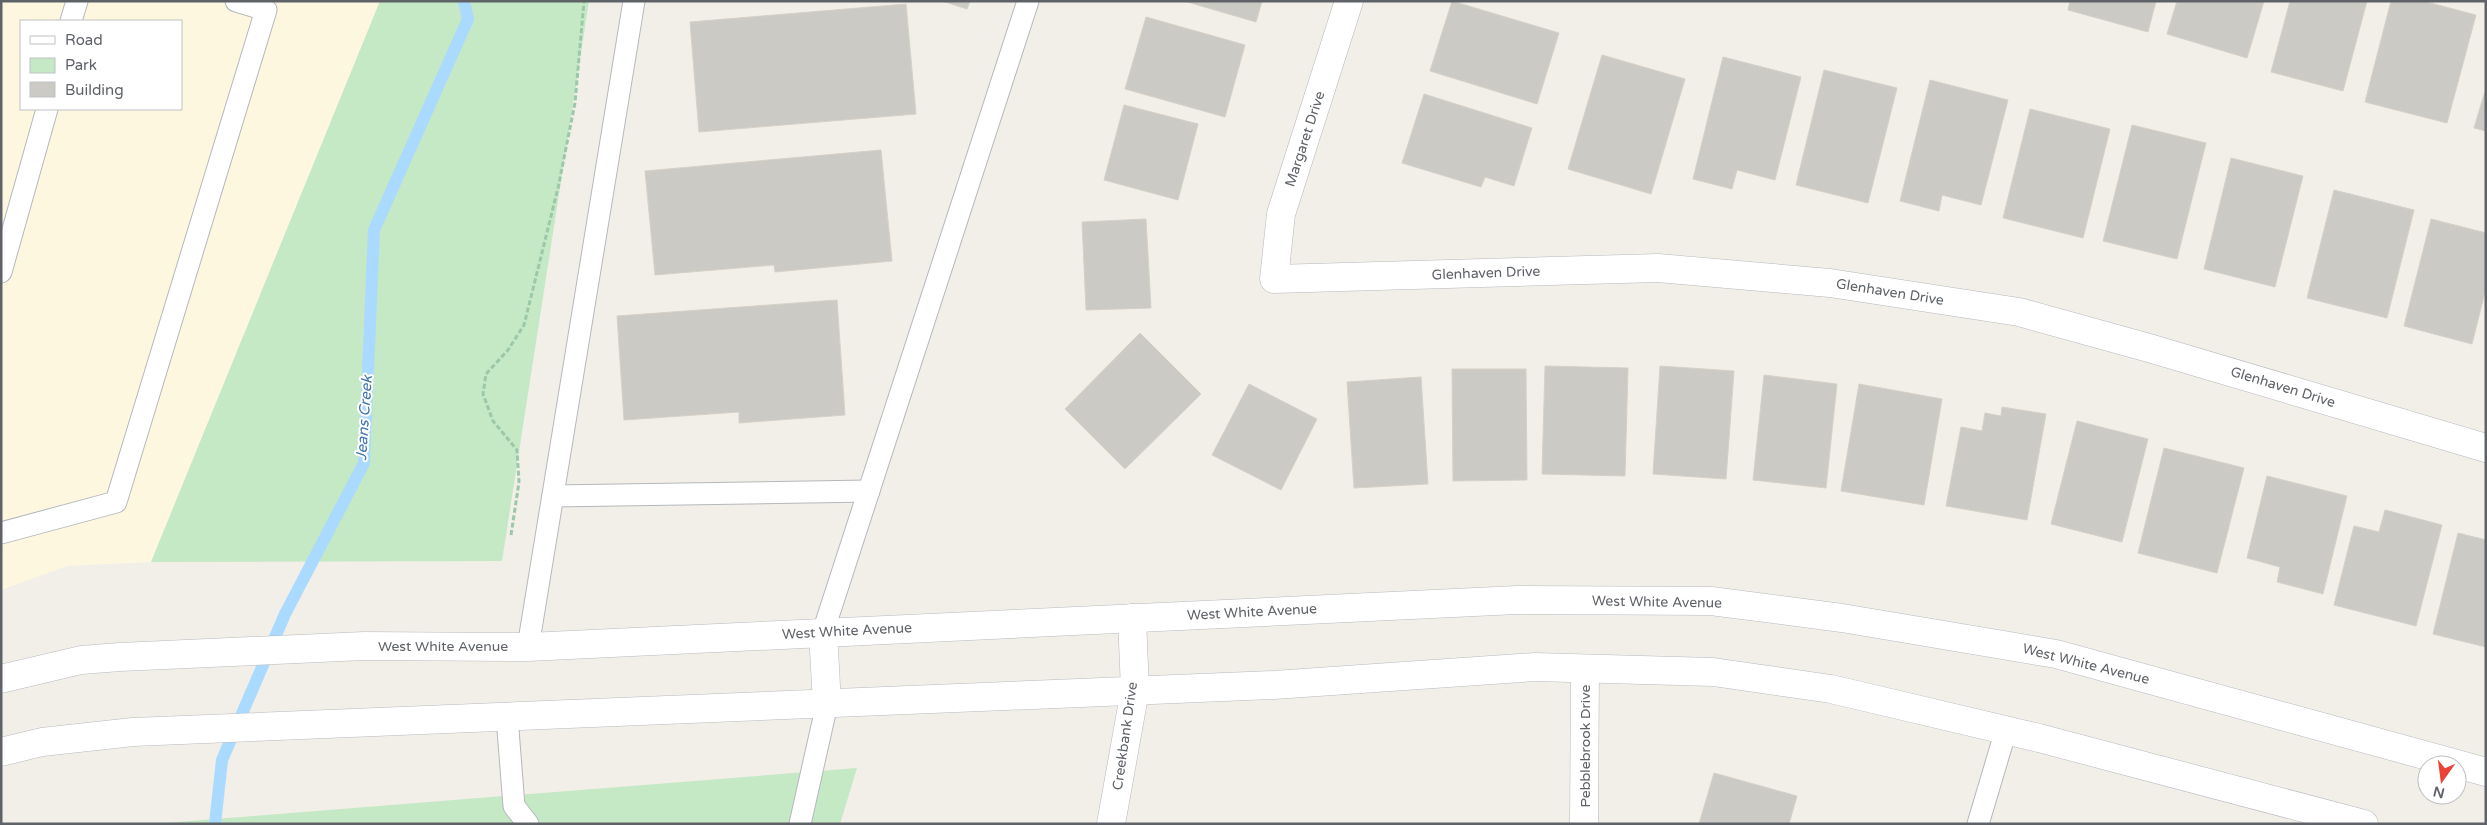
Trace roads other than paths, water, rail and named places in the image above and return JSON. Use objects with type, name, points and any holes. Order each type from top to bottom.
[{"type":"main road","name":"Margaret Drive","points":[[1274,279],[1281,214],[1349,1]]},
{"type":"main road","name":"Glenhaven Drive","points":[[1274,279],[1658,268],[1830,283],[2019,312],[2149,348],[2486,448]]},
{"type":"main road","name":"West White Avenue","points":[[1,679],[80,660],[181,654],[364,646],[528,647],[1517,600],[1711,601],[1842,618],[2056,654],[2486,772]]},
{"type":"main road","name":"Creekbank Drive","points":[[1111,824],[1135,690],[1132,618]]},
{"type":"main road","points":[[822,632],[827,704]]},
{"type":"main road","points":[[1,752],[42,742],[133,732],[1274,685],[1535,667],[1713,672],[1812,686],[2006,730],[2364,824]]},
{"type":"main road","name":"Pebblebrook Drive","points":[[1584,824],[1585,669]]},
{"type":"lane","points":[[71,20],[77,1]]},
{"type":"lane","points":[[1,533],[116,502],[266,10],[236,1]]},
{"type":"lane","points":[[528,647],[634,1]]},
{"type":"lane","points":[[822,632],[1028,1]]},
{"type":"lane","points":[[1,272],[47,110]]},
{"type":"lane","points":[[553,496],[869,490]]},
{"type":"lane","points":[[800,824],[827,704]]},
{"type":"lane","points":[[507,717],[514,806],[528,824]]},
{"type":"lane","points":[[1978,824],[2006,730]]},
{"type":"waterway","name":"Jeans Creek","points":[[215,824],[222,760],[285,614],[364,463],[374,230],[468,19],[464,1]]}]
